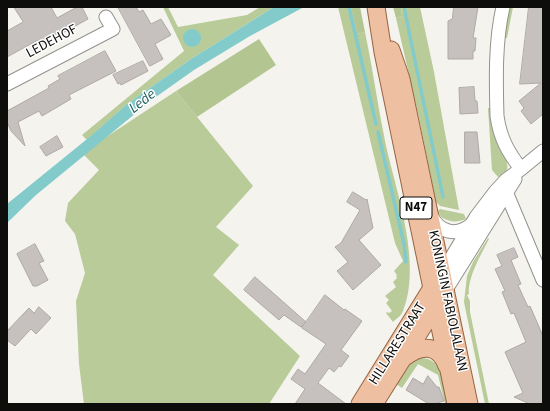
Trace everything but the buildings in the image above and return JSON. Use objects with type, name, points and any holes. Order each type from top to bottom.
[{"type":"main road","name":"KONINGIN FABIOLALAAN","points":[[377,10],[401,79],[442,273],[439,290]]},
{"type":"main road","name":"KONINGIN FABIOLALAAN","points":[[377,10],[383,52],[439,290],[469,404]]},
{"type":"main road","name":"HILLARESTRAAT","points":[[374,404],[436,306],[439,290]]},
{"type":"main road","name":"HILLARESTRAAT","points":[[360,404],[439,290]]},
{"type":"main road","name":"KONINGIN FABIOLALAAN","points":[[436,306],[456,404]]},
{"type":"main road","points":[[405,357],[411,352],[422,348],[434,350],[442,356],[450,372]]},
{"type":"street","points":[[503,7],[498,27],[497,41],[497,116],[503,141],[509,154],[521,170]]},
{"type":"street","name":"LEDEHOF","points":[[7,84],[115,33],[106,17]]},
{"type":"street","name":"HILLARESTRAAT","points":[[439,290],[504,189],[521,170],[543,151]]},
{"type":"street","points":[[504,189],[543,280]]},
{"type":"street","name":"HILLARESTRAAT","points":[[442,273],[473,222],[489,200],[504,189]]},
{"type":"street","points":[[428,208],[437,225],[445,230],[456,232],[460,231],[466,229],[473,222]]},
{"type":"green space","points":[[163,7],[168,7],[178,27],[247,15],[260,7],[274,7],[191,59],[127,104],[87,140],[82,135],[184,51]]},
{"type":"green space","points":[[338,7],[351,7],[357,34],[365,32],[386,146],[406,229],[410,272],[408,292],[402,312],[393,322],[386,313],[392,311],[386,303],[389,300],[385,296],[396,287],[393,282],[397,278],[397,275],[394,271],[403,261],[395,243]]},
{"type":"green space","points":[[351,7],[360,7],[365,32],[357,34]]},
{"type":"green space","points":[[393,7],[401,7],[402,16],[396,18]]},
{"type":"green space","points":[[401,7],[420,7],[434,72],[459,210],[440,206],[436,202],[419,118],[396,18],[402,16]]},
{"type":"green space","points":[[509,7],[513,7],[507,38],[503,38]]},
{"type":"green space","points":[[259,39],[276,65],[197,117],[176,91]]},
{"type":"green space","points":[[176,91],[253,186],[216,227],[239,245],[213,275],[300,356],[269,404],[84,404],[79,364],[76,301],[85,273],[75,234],[65,221],[68,203],[99,170],[82,153]]},
{"type":"green space","points":[[488,108],[491,108],[492,123],[496,141],[507,162],[507,170],[498,177],[492,170]]},
{"type":"green space","points":[[440,209],[464,214],[466,219],[459,221],[447,220],[441,217],[438,211]]},
{"type":"green space","points":[[488,238],[489,239],[479,258],[470,281],[469,294],[467,295],[470,301],[470,312],[489,404],[485,404],[464,302],[467,276],[473,262]]},
{"type":"green space","points":[[421,358],[429,359],[438,368],[443,382],[447,404],[445,404],[438,375],[418,364],[402,388],[396,384],[411,361]]},
{"type":"water","name":"Lede","points":[[274,7],[304,7],[250,36],[194,70],[153,99],[36,195],[7,223],[7,204],[92,135],[127,104],[191,59]]},
{"type":"water","points":[[192,29],[198,32],[201,38],[198,44],[192,47],[186,44],[183,38],[186,32]]},
{"type":"waterway","points":[[349,7],[376,124]]},
{"type":"waterway","points":[[404,7],[443,197]]},
{"type":"waterway","points":[[378,132],[404,244],[406,262]]}]
